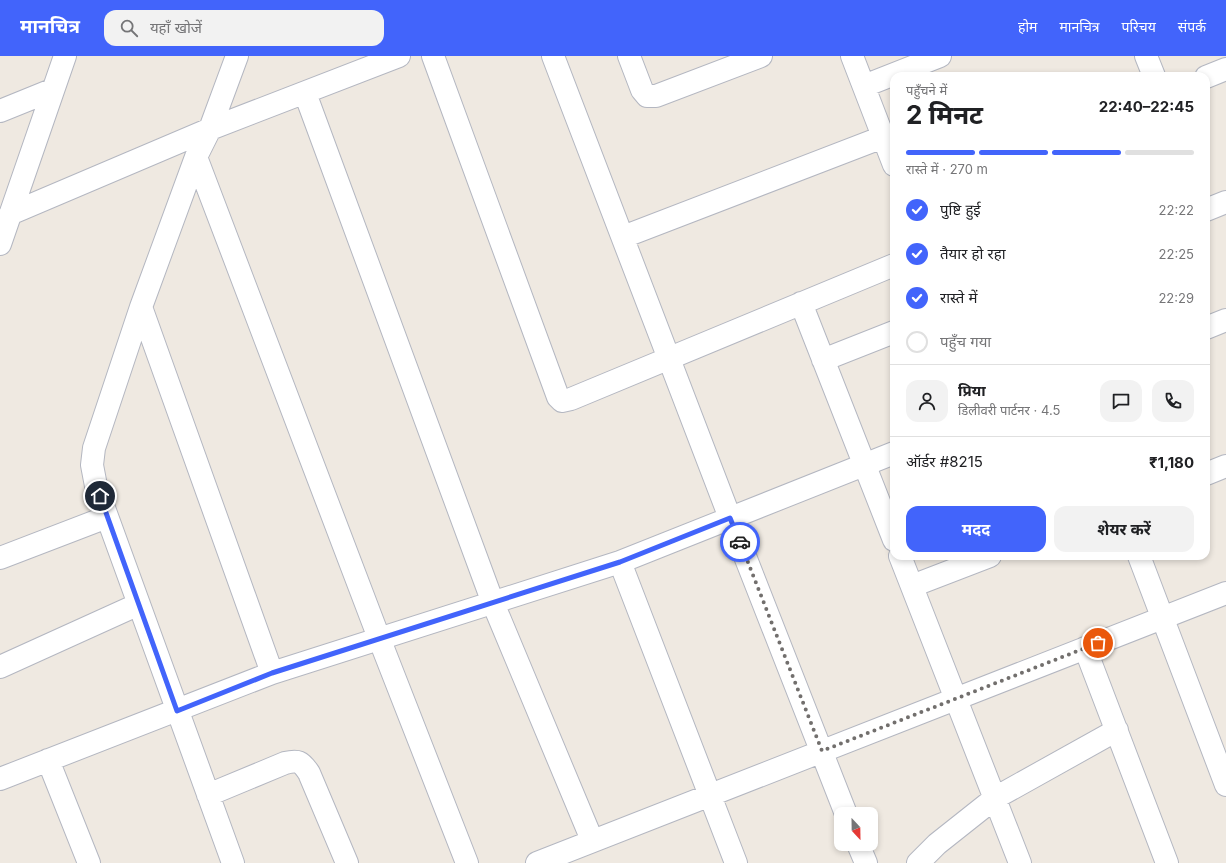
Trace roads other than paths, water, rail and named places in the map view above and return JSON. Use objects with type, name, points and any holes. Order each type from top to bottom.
[{"type":"street","points":[[0,244],[9,204],[65,56]]},
{"type":"street","points":[[233,863],[96,486],[92,465],[94,448],[141,307],[196,156],[210,129],[237,56]]},
{"type":"street","points":[[433,56],[558,397],[562,401],[566,401],[890,267]]},
{"type":"street","points":[[553,56],[730,518],[843,807]]},
{"type":"street","points":[[629,56],[642,90],[647,96],[656,96],[761,56]]},
{"type":"street","points":[[852,56],[890,154]]},
{"type":"street","points":[[899,72],[940,56]]},
{"type":"street","points":[[1146,56],[1152,72]]},
{"type":"street","points":[[9,204],[305,93],[389,58]]},
{"type":"street","points":[[1210,76],[1226,69]]},
{"type":"street","points":[[864,86],[890,76]]},
{"type":"street","points":[[0,111],[52,90]]},
{"type":"street","points":[[305,93],[494,603],[592,840]]},
{"type":"street","points":[[622,237],[883,136]]},
{"type":"street","points":[[196,156],[379,638],[467,863]]},
{"type":"street","points":[[1210,208],[1226,202]]},
{"type":"street","points":[[801,303],[890,530]]},
{"type":"street","points":[[141,307],[272,673]]},
{"type":"street","points":[[1210,326],[1226,320]]},
{"type":"street","points":[[823,360],[890,334]]},
{"type":"street","points":[[0,779],[272,673],[620,562],[890,455]]},
{"type":"street","points":[[1210,472],[1226,466]]},
{"type":"street","points":[[0,558],[107,517]]},
{"type":"street","points":[[902,560],[1020,863]]},
{"type":"street","points":[[912,586],[980,560]]},
{"type":"street","points":[[1141,560],[1226,785]]},
{"type":"street","points":[[620,562],[736,863]]},
{"type":"street","points":[[541,862],[592,840],[709,794],[1226,593]]},
{"type":"street","points":[[0,667],[139,604]]},
{"type":"street","points":[[1085,648],[1167,863]]},
{"type":"street","points":[[918,863],[937,844],[995,798],[1117,730]]},
{"type":"street","points":[[48,760],[89,863]]},
{"type":"street","points":[[208,795],[285,763],[296,761],[304,765],[309,773],[347,863]]},
{"type":"street","points":[[861,851],[866,863]]}]
